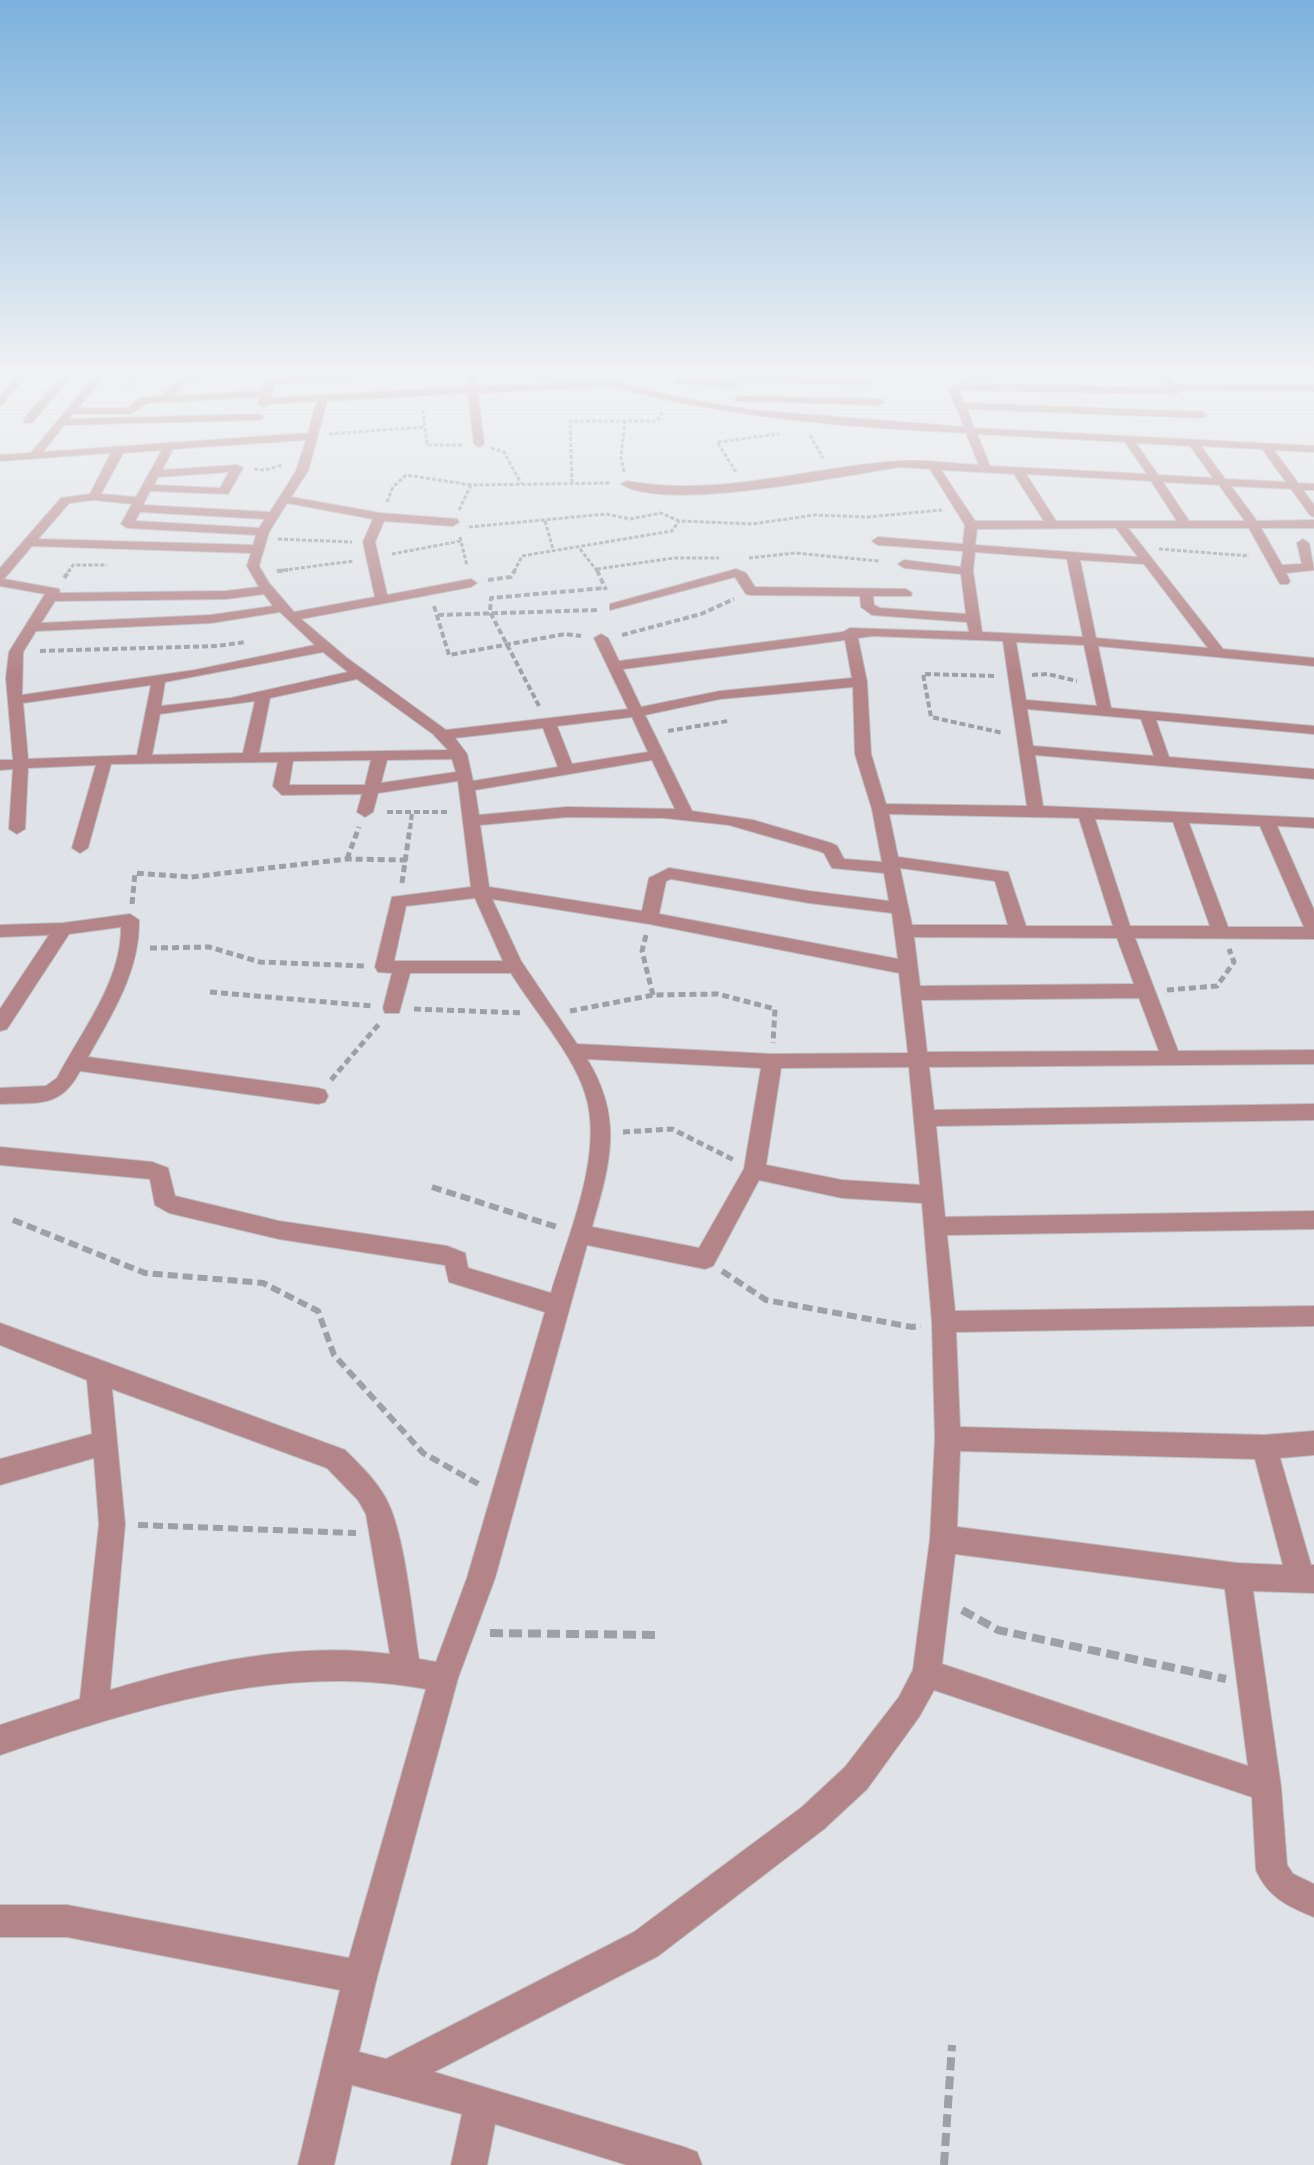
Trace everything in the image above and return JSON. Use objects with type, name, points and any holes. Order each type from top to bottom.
[{"type":"street","points":[[94,497],[107,473]]},
{"type":"street","points":[[168,473],[155,474],[126,522],[130,526],[260,540]]},
{"type":"street","points":[[149,488],[224,492],[234,473]]},
{"type":"street","points":[[300,473],[260,540],[253,566],[256,574],[266,590],[326,647],[443,735],[459,754],[481,892],[492,923],[573,1051],[597,1099],[602,1133],[595,1179],[580,1234],[504,1498],[444,1678],[360,1977],[316,2165]]},
{"type":"street","points":[[627,484],[678,492],[837,473]]},
{"type":"street","points":[[937,473],[971,525],[967,571],[976,637]]},
{"type":"street","points":[[1010,473],[1022,476],[1052,524]]},
{"type":"street","points":[[1152,473],[1185,524]]},
{"type":"street","points":[[1214,473],[1264,540],[1279,570],[1310,567],[1304,543]]},
{"type":"street","points":[[1284,473],[1314,513]]},
{"type":"street","points":[[939,478],[1155,478],[1314,487]]},
{"type":"street","points":[[266,590],[226,595],[52,594],[0,579],[65,500],[94,497],[139,505],[275,516]]},
{"type":"street","points":[[286,499],[380,517],[454,525]]},
{"type":"street","points":[[380,517],[369,542],[382,599]]},
{"type":"street","points":[[1118,523],[1219,653]]},
{"type":"street","points":[[971,525],[1314,524]]},
{"type":"street","points":[[30,542],[260,540]]},
{"type":"street","points":[[1264,540],[1279,542]]},
{"type":"street","points":[[878,541],[1148,561]]},
{"type":"street","points":[[1073,556],[1105,712]]},
{"type":"street","points":[[904,564],[967,571]]},
{"type":"street","points":[[615,607],[653,599],[730,573],[740,574],[751,591],[906,593]]},
{"type":"street","points":[[31,627],[231,618],[382,599],[471,583]]},
{"type":"street","points":[[866,592],[868,607],[877,612],[973,618]]},
{"type":"street","points":[[17,829],[21,763],[14,700],[16,652],[52,594]]},
{"type":"street","points":[[226,595],[231,618]]},
{"type":"street","points":[[616,666],[850,632],[1089,641],[1314,662]]},
{"type":"street","points":[[388,2077],[646,1944],[708,1899],[813,1818],[856,1778],[909,1707],[927,1673],[943,1539],[948,1439],[937,1226],[904,931],[880,809],[863,754],[860,682],[850,632]]},
{"type":"street","points":[[601,638],[686,815]]},
{"type":"street","points":[[1009,638],[1036,811]]},
{"type":"street","points":[[14,700],[159,679],[326,647]]},
{"type":"street","points":[[152,711],[263,696],[359,674]]},
{"type":"street","points":[[144,759],[159,679]]},
{"type":"street","points":[[443,735],[549,725],[638,712],[727,694],[860,682]]},
{"type":"street","points":[[250,758],[263,696]]},
{"type":"street","points":[[1019,704],[1314,730]]},
{"type":"street","points":[[1147,715],[1163,761]]},
{"type":"street","points":[[549,725],[567,771]]},
{"type":"street","points":[[1026,744],[1163,761],[1314,774]]},
{"type":"street","points":[[0,765],[144,759],[459,754]]},
{"type":"street","points":[[286,757],[281,786],[284,791],[373,789],[464,781],[567,771],[656,755]]},
{"type":"street","points":[[365,812],[380,756]]},
{"type":"street","points":[[80,848],[105,760]]},
{"type":"street","points":[[880,809],[1085,812],[1314,823]]},
{"type":"street","points":[[469,817],[584,810],[686,815],[731,820],[825,847],[831,850],[838,864],[891,864],[1002,876],[1019,933]]},
{"type":"street","points":[[1085,812],[1124,934],[1171,1057]]},
{"type":"street","points":[[1179,817],[1221,933]]},
{"type":"street","points":[[904,931],[1124,934],[1314,931],[1266,820]]},
{"type":"street","points":[[649,918],[658,878],[669,873],[809,897],[899,908]]},
{"type":"street","points":[[392,1008],[398,901],[481,892],[649,918],[909,968]]},
{"type":"street","points":[[0,931],[63,929],[130,920],[132,933],[115,984],[57,1092],[41,1096],[0,1096]]},
{"type":"street","points":[[0,1024],[63,929]]},
{"type":"street","points":[[394,967],[518,967]]},
{"type":"street","points":[[912,993],[1146,991]]},
{"type":"street","points":[[573,1051],[772,1061],[1314,1057]]},
{"type":"street","points":[[580,1234],[705,1259],[754,1170],[772,1061]]},
{"type":"street","points":[[74,1063],[318,1096]]},
{"type":"street","points":[[925,1118],[1314,1112]]},
{"type":"street","points":[[0,1156],[152,1171],[160,1174],[163,1199],[169,1204],[279,1230],[447,1256],[457,1260],[457,1275],[558,1305]]},
{"type":"street","points":[[754,1170],[843,1191],[881,1195],[932,1194]]},
{"type":"street","points":[[937,1226],[1314,1220]]},
{"type":"street","points":[[944,1322],[1314,1316]]},
{"type":"street","points":[[0,1334],[336,1459],[367,1491],[378,1509],[385,1534],[407,1672]]},
{"type":"street","points":[[94,1708],[112,1524],[98,1373]]},
{"type":"street","points":[[948,1439],[1264,1447],[1314,1443]]},
{"type":"street","points":[[0,1472],[106,1443]]},
{"type":"street","points":[[943,1539],[1237,1577],[1308,1579],[1264,1447]]},
{"type":"street","points":[[1237,1577],[1266,1787],[1272,1870],[1282,1885],[1314,1901]]},
{"type":"street","points":[[0,1740],[94,1708],[253,1670],[367,1666],[444,1678]]},
{"type":"street","points":[[927,1673],[1266,1787]]},
{"type":"street","points":[[0,1921],[79,1922],[360,1977]]},
{"type":"street","points":[[339,2064],[482,2102],[684,2165]]},
{"type":"street","points":[[469,2165],[482,2102]]},
{"type":"path","points":[[516,473],[521,483]]},
{"type":"path","points":[[572,473],[572,483]]},
{"type":"path","points":[[380,517],[393,487],[406,475],[471,485],[627,484],[625,473]]},
{"type":"path","points":[[737,473],[745,486]]},
{"type":"path","points":[[471,485],[454,525],[545,521],[606,514],[630,519],[661,513],[679,521],[752,524],[814,515],[868,517],[960,509]]},
{"type":"path","points":[[545,521],[553,549]]},
{"type":"path","points":[[256,574],[371,558],[461,541],[471,583],[511,577],[522,556],[553,549],[580,549],[672,531],[679,521]]},
{"type":"path","points":[[260,540],[369,542]]},
{"type":"path","points":[[549,725],[490,612],[491,598],[605,588],[597,569],[580,549]]},
{"type":"path","points":[[1139,549],[1193,549],[1279,570]]},
{"type":"path","points":[[52,594],[73,565],[118,565]]},
{"type":"path","points":[[615,607],[578,612],[438,615],[449,655],[565,634],[601,638],[642,632],[701,614],[751,591]]},
{"type":"path","points":[[16,652],[217,646],[248,642]]},
{"type":"path","points":[[1026,744],[931,717],[923,674],[1047,674],[1098,685]]},
{"type":"path","points":[[647,735],[728,721]]},
{"type":"path","points":[[347,859],[365,812]]},
{"type":"path","points":[[130,920],[135,873],[191,877],[347,859],[407,860],[412,813],[469,817]]},
{"type":"path","points":[[649,918],[642,951],[653,995]]},
{"type":"path","points":[[1146,991],[1217,986],[1234,962],[1221,933]]},
{"type":"path","points":[[129,948],[209,947],[260,962],[394,967]]},
{"type":"path","points":[[210,992],[392,1008],[548,1014],[653,995],[718,994],[775,1009],[772,1061]]},
{"type":"path","points":[[318,1096],[392,1008]]},
{"type":"path","points":[[602,1133],[672,1129],[754,1170]]},
{"type":"path","points":[[432,1187],[580,1234]]},
{"type":"path","points":[[13,1220],[145,1273],[263,1283],[318,1311],[334,1355],[423,1453],[504,1498]]},
{"type":"path","points":[[705,1259],[766,1300],[912,1327],[944,1322]]},
{"type":"path","points":[[112,1524],[385,1534]]},
{"type":"path","points":[[937,1595],[998,1630],[1250,1685]]},
{"type":"path","points":[[461,1633],[657,1635]]},
{"type":"path","points":[[944,2165],[952,2045]]}]
